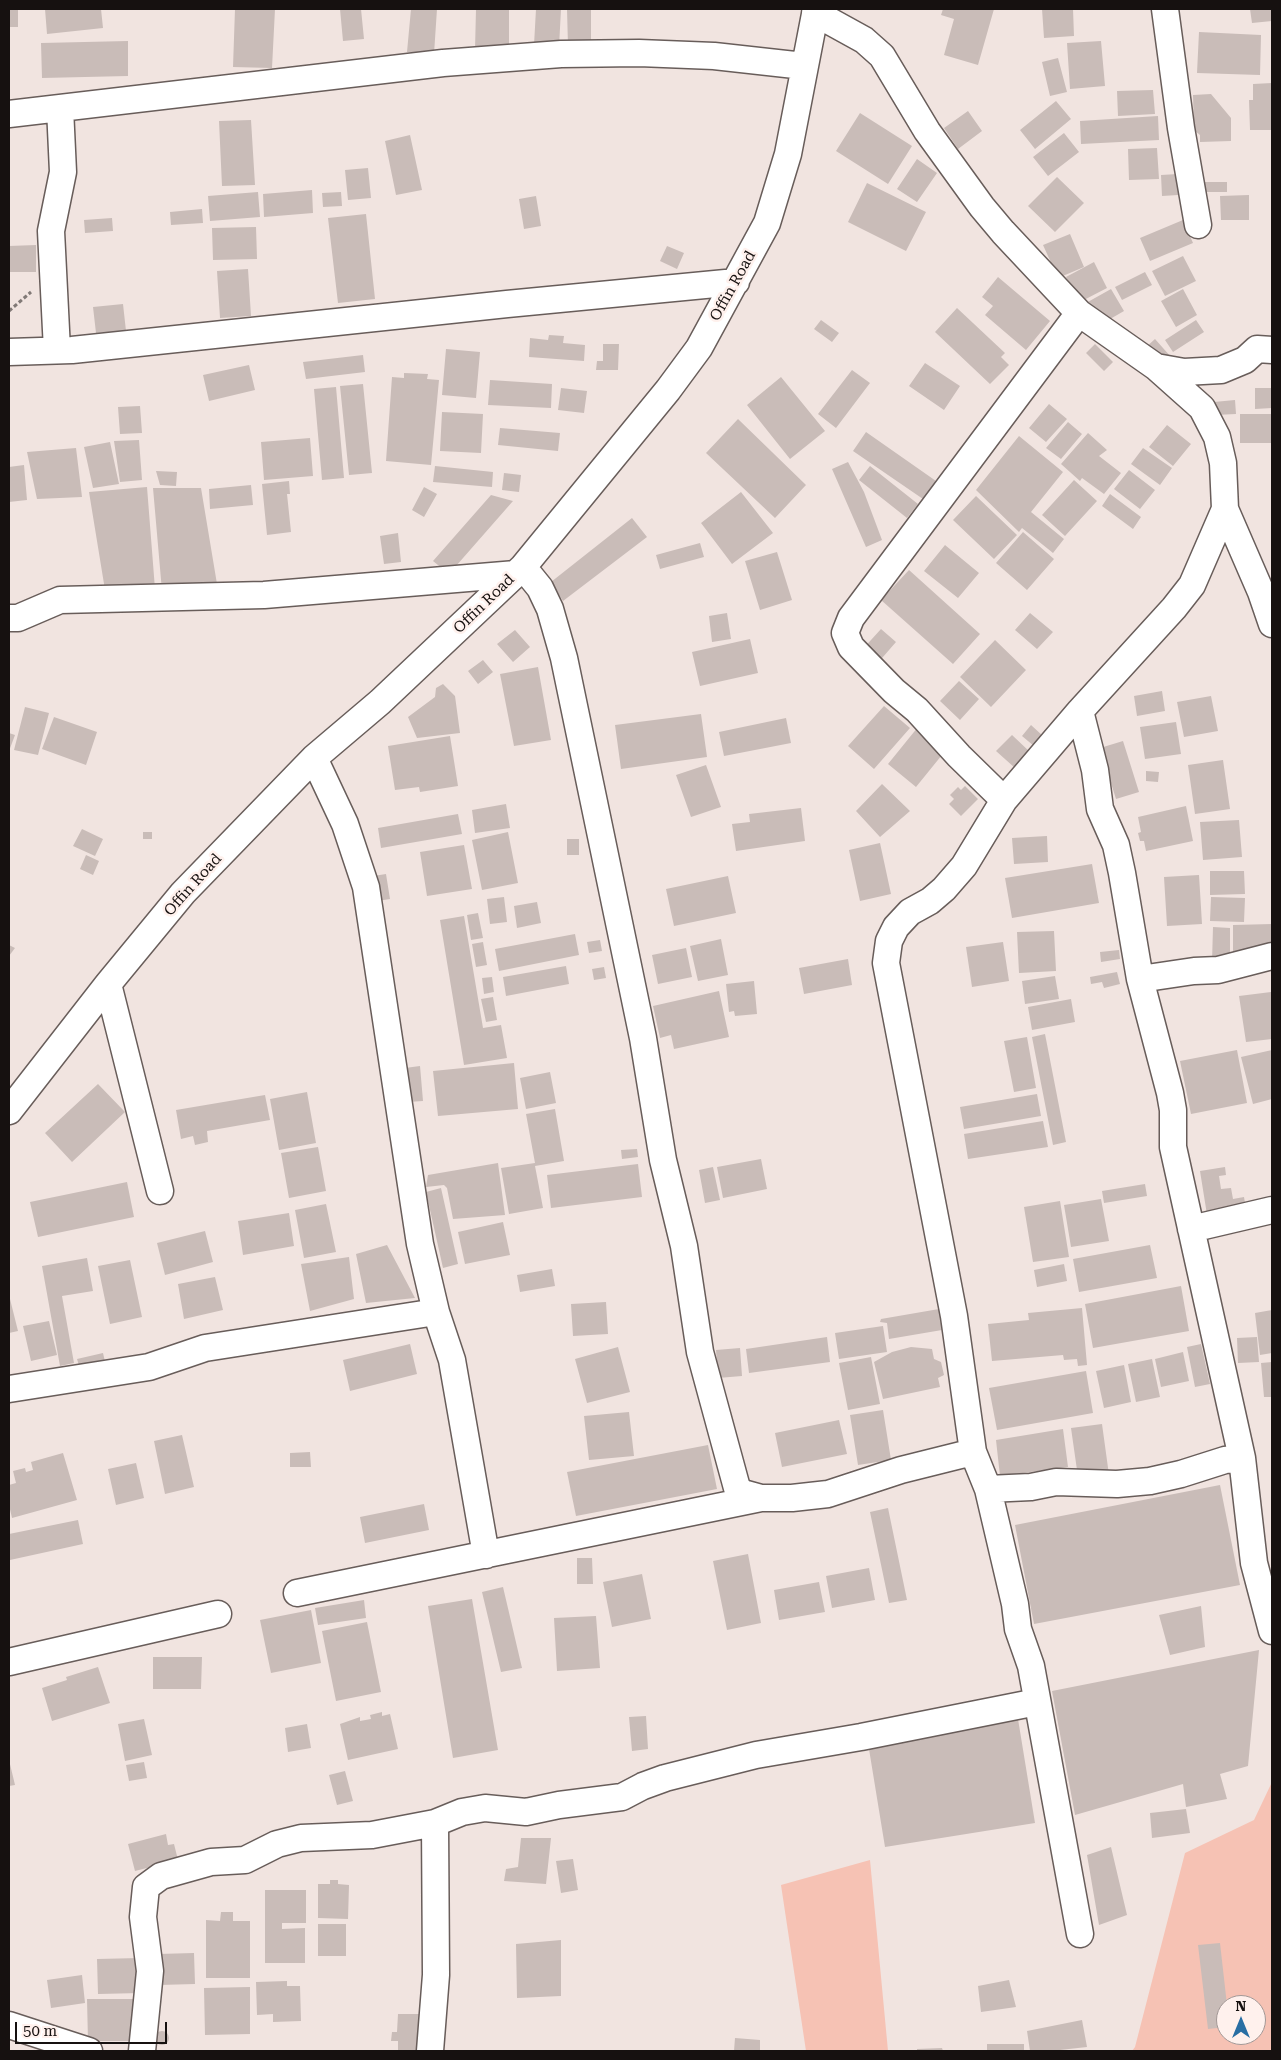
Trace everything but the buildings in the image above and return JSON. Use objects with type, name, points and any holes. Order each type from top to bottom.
[{"type":"street","points":[[1165,9],[1181,128],[1198,225]]},
{"type":"street","points":[[816,11],[864,40],[882,56],[927,131],[982,207],[1078,313],[1156,368],[1202,408],[1217,437],[1223,463],[1225,509],[1261,592],[1272,624]]},
{"type":"street","name":"Offin Road","points":[[9,1111],[108,984],[183,893],[314,758],[380,702],[519,570],[668,390],[699,348],[767,223],[788,154],[816,11]]},
{"type":"street","points":[[9,114],[443,63],[562,54],[639,53],[714,56],[804,66]]},
{"type":"street","points":[[57,350],[50,231],[63,172],[60,108]]},
{"type":"street","points":[[9,352],[72,350],[736,282]]},
{"type":"street","points":[[1004,800],[959,756],[917,710],[894,691],[851,647],[846,633],[851,618],[1078,313]]},
{"type":"street","points":[[1156,368],[1184,372],[1221,370],[1245,360],[1257,349],[1272,350]]},
{"type":"street","points":[[1080,1934],[1030,1666],[1018,1629],[1015,1604],[988,1489],[973,1452],[954,1316],[886,963],[889,941],[896,927],[910,912],[930,901],[944,889],[964,866],[1004,800],[1080,711],[1174,608],[1192,585],[1225,509]]},
{"type":"street","points":[[9,618],[18,618],[60,600],[264,595],[519,570],[540,588],[550,609],[564,658],[641,1028],[663,1160],[684,1246],[700,1352],[734,1482],[743,1493],[761,1498]]},
{"type":"street","points":[[1080,711],[1095,770],[1100,808],[1116,845],[1140,979],[1170,1093],[1173,1110],[1173,1147],[1242,1458],[1254,1563],[1272,1631]]},
{"type":"street","points":[[314,758],[345,824],[366,887],[420,1244],[436,1312],[452,1360],[486,1556]]},
{"type":"street","points":[[1140,979],[1194,971],[1218,970],[1272,956]]},
{"type":"street","points":[[108,984],[160,1191]]},
{"type":"street","points":[[1191,1229],[1272,1210]]},
{"type":"street","points":[[9,1389],[149,1367],[205,1348],[436,1312]]},
{"type":"street","points":[[297,1593],[486,1556],[761,1498],[792,1498],[828,1494],[900,1470],[973,1452]]},
{"type":"street","points":[[988,1489],[1030,1487],[1056,1482],[1117,1484],[1150,1480],[1180,1474],[1225,1460],[1242,1458]]},
{"type":"street","points":[[9,1662],[218,1614]]},
{"type":"street","points":[[142,2051],[150,1971],[145,1946],[143,1918],[146,1887],[161,1876],[211,1862],[245,1860],[277,1844],[302,1838],[372,1835],[434,1823],[462,1812],[485,1808],[526,1812],[560,1805],[622,1797],[643,1786],[666,1778],[756,1755],[861,1737],[1037,1702]]},
{"type":"street","points":[[430,2051],[436,1975],[434,1823]]},
{"type":"street","points":[[9,2025],[89,2051]]},
{"type":"shaded area","points":[[1272,1782],[1272,2051],[1132,2051],[1135,2047],[1185,1853],[1254,1820]]},
{"type":"shaded area","points":[[870,1860],[888,2051],[806,2051],[781,1885]]}]
